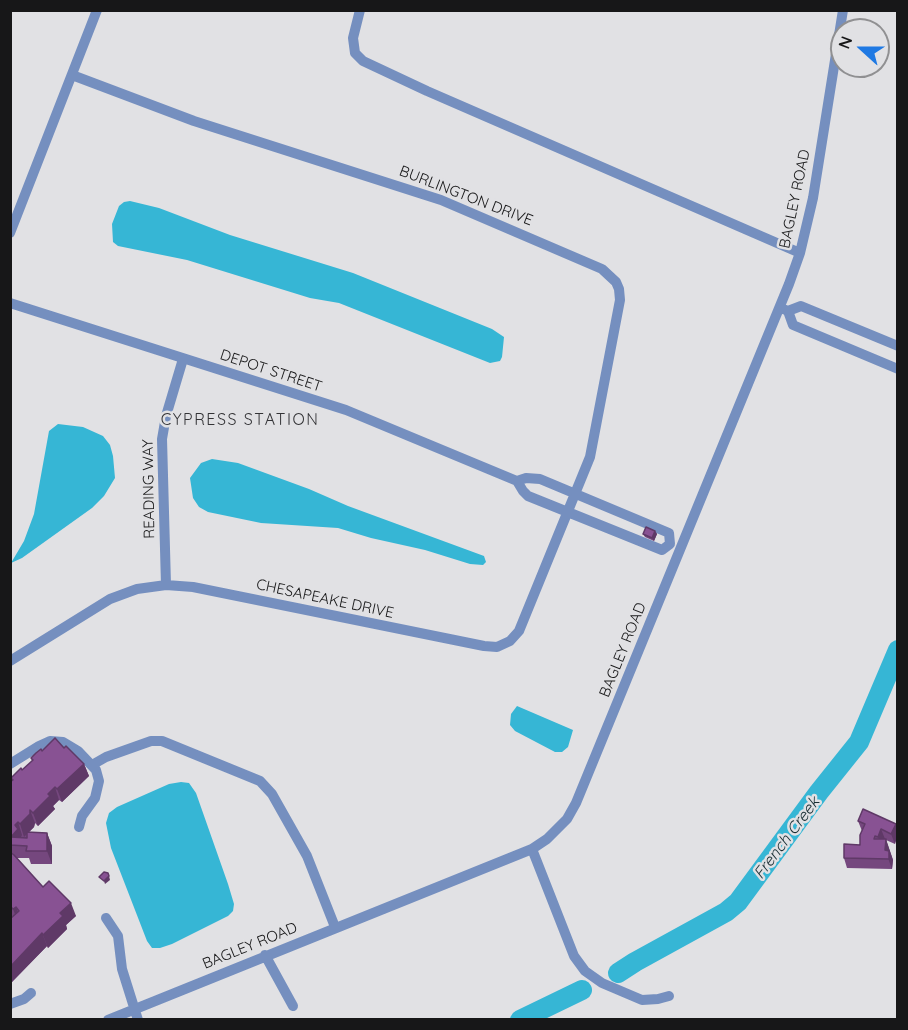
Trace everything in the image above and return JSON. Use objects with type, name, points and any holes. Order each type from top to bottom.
[{"type":"street","points":[[10,233],[97,10]]},
{"type":"street","points":[[360,10],[353,38],[355,53],[363,61],[800,253]]},
{"type":"street","name":"BAGLEY ROAD","points":[[108,1020],[137,1014],[265,955],[532,849],[561,826],[576,803],[675,546],[784,309],[813,198],[843,10]]},
{"type":"street","name":"BURLINGTON DRIVE","points":[[72,75],[194,121],[427,194],[596,266],[612,276],[619,290],[619,307],[592,447],[567,512]]},
{"type":"street","name":"DEPOT STREET","points":[[10,303],[346,410],[517,481],[528,496],[662,550],[675,546],[669,533],[575,494],[536,478],[517,481]]},
{"type":"street","points":[[897,346],[801,306],[784,309],[793,325],[897,369]]},
{"type":"street","name":"READING WAY","points":[[166,585],[162,439],[166,416],[183,359]]},
{"type":"street","name":"CHESAPEAKE DRIVE","points":[[10,661],[110,599],[137,589],[166,585],[192,587],[472,644],[497,647],[510,641],[519,631],[567,512]]},
{"type":"street","points":[[10,764],[39,746],[56,741],[74,747],[92,765],[98,775],[97,792],[82,816],[79,827]]},
{"type":"street","points":[[92,765],[106,757],[151,741],[162,741],[260,781],[272,794],[307,856],[336,927]]},
{"type":"street","points":[[532,849],[574,956],[585,971],[602,983],[642,1000],[669,996]]},
{"type":"street","points":[[106,918],[118,936],[122,969],[137,1014]]},
{"type":"street","points":[[265,955],[293,1006]]},
{"type":"street","points":[[10,1004],[18,1002],[31,993]]},
{"type":"water","points":[[130,201],[159,208],[230,235],[353,273],[492,329],[504,337],[502,357],[500,361],[490,363],[339,303],[310,298],[187,260],[118,246],[113,242],[112,224],[119,206]]},
{"type":"water","points":[[58,424],[83,427],[103,436],[110,445],[115,478],[104,496],[92,508],[22,558],[11,563],[24,541],[34,514],[49,431]]},
{"type":"water","points":[[212,459],[238,463],[309,489],[348,506],[484,556],[486,562],[483,565],[470,564],[338,528],[261,523],[208,512],[199,507],[193,498],[190,478],[201,463]]},
{"type":"water","points":[[517,706],[573,730],[568,747],[562,752],[555,752],[515,731],[510,725],[511,714]]},
{"type":"water","points":[[189,783],[196,793],[228,884],[234,904],[233,911],[228,916],[172,944],[152,948],[147,941],[111,848],[106,823],[109,813],[117,807],[169,784]]},
{"type":"building","points":[[646,527],[655,531],[652,538],[643,534]]},
{"type":"building","points":[[55,738],[84,764],[57,789],[55,787],[48,794],[50,796],[33,813],[30,810],[30,814],[20,824],[18,822],[15,825],[18,829],[11,837],[27,838],[27,832],[47,833],[47,851],[26,851],[27,846],[10,845],[10,782],[13,780],[11,778]]},
{"type":"building","points":[[863,809],[896,824],[891,834],[881,829],[878,837],[875,836],[874,839],[886,839],[885,850],[889,851],[889,859],[844,858],[844,844],[860,845],[860,835],[865,824],[858,821]]},
{"type":"building","points":[[10,852],[43,887],[49,881],[71,903],[60,913],[63,916],[43,935],[42,933],[10,967],[10,919],[19,911],[16,907],[13,909],[10,906]]},
{"type":"building","points":[[104,872],[109,876],[104,881],[99,877]]},
{"type":"waterway","name":"French Creek","points":[[618,973],[726,912],[738,902],[859,742],[898,650]]},
{"type":"waterway","name":"French Creek","points":[[520,1020],[582,990]]},
{"type":"district","name":"CYPRESS STATION","points":[[240,420]]}]
